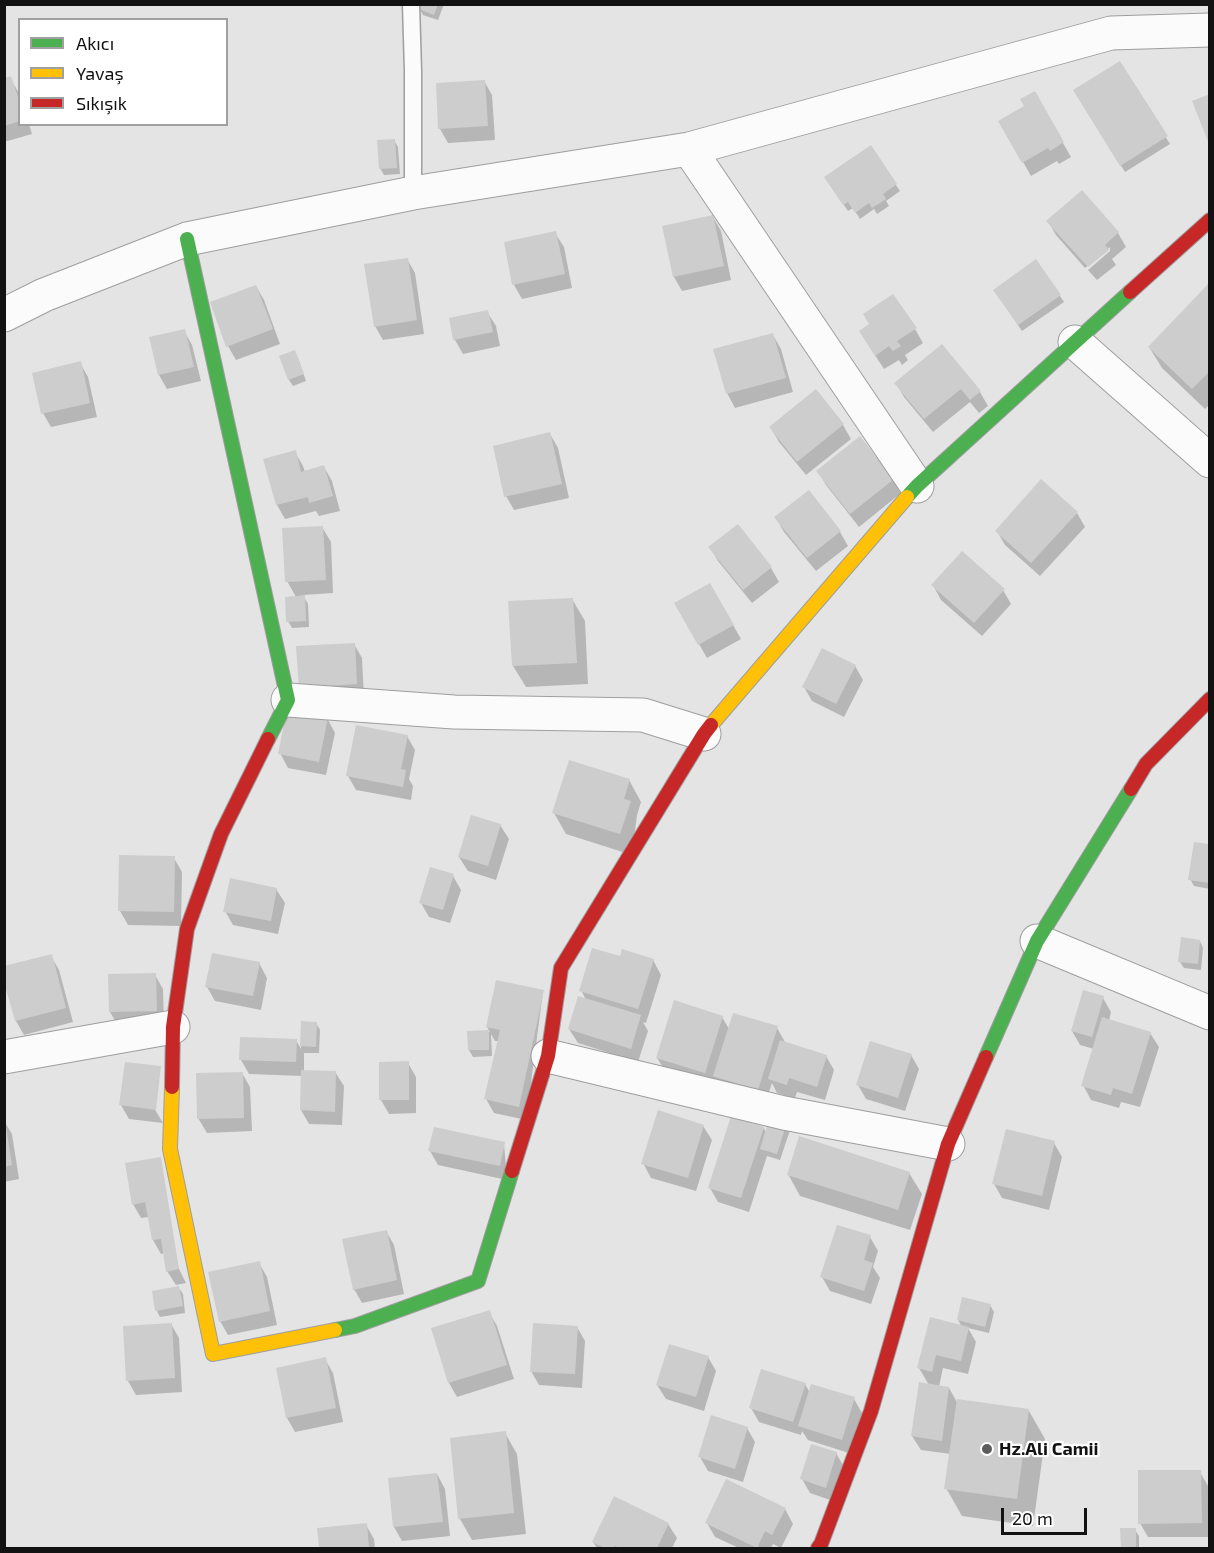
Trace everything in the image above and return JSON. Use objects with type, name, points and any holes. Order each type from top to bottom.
[{"type":"street","points":[[4,315],[44,295],[187,238],[413,193],[689,149],[1111,33],[1209,30]]},
{"type":"street","points":[[689,149],[917,486]]},
{"type":"street","points":[[187,238],[288,700],[221,834],[187,929],[173,1027],[170,1149],[213,1354],[354,1326],[478,1281],[548,1056],[561,968],[705,734],[917,486],[1209,220]]},
{"type":"street","points":[[1075,342],[1209,461]]},
{"type":"street","points":[[818,1548],[871,1411],[948,1144],[1037,941],[1146,764],[1209,699]]},
{"type":"street","points":[[288,700],[454,712],[643,716],[705,734]]},
{"type":"street","points":[[1037,941],[1209,1012]]},
{"type":"street","points":[[4,1057],[173,1027]]},
{"type":"street","points":[[548,1056],[784,1113],[948,1144]]},
{"type":"lane","points":[[411,4],[413,193]]},
{"type":"building","points":[[419,4],[438,4],[434,15],[417,8]]},
{"type":"building","points":[[1120,61],[1168,136],[1120,166],[1073,90]]},
{"type":"building","points":[[11,76],[18,97],[18,122],[4,126],[4,78]]},
{"type":"building","points":[[485,80],[488,126],[438,129],[436,83]]},
{"type":"building","points":[[1035,91],[1064,142],[1022,163],[998,121],[1024,106],[1020,99]]},
{"type":"building","points":[[1210,94],[1210,144],[1209,144],[1192,101]]},
{"type":"building","points":[[395,139],[397,168],[379,169],[377,140]]},
{"type":"building","points":[[871,145],[897,184],[883,194],[886,199],[872,208],[869,203],[855,213],[848,202],[843,205],[824,177]]},
{"type":"building","points":[[1082,190],[1119,232],[1105,245],[1109,250],[1088,267],[1046,221]]},
{"type":"building","points":[[713,215],[724,266],[673,277],[662,226]]},
{"type":"building","points":[[556,231],[565,274],[512,285],[504,242]]},
{"type":"building","points":[[408,258],[417,320],[374,327],[364,264]]},
{"type":"building","points":[[1036,259],[1061,295],[1018,325],[993,290]]},
{"type":"building","points":[[1210,282],[1210,371],[1192,389],[1148,347]]},
{"type":"building","points":[[256,285],[273,329],[226,347],[210,302]]},
{"type":"building","points":[[893,294],[917,328],[897,341],[901,346],[893,351],[889,346],[875,356],[859,331],[869,324],[863,314]]},
{"type":"building","points":[[488,310],[493,332],[453,340],[449,318]]},
{"type":"building","points":[[185,329],[194,367],[158,375],[149,337]]},
{"type":"building","points":[[773,333],[786,378],[726,394],[713,349]]},
{"type":"building","points":[[942,344],[981,391],[970,400],[961,389],[924,419],[894,383]]},
{"type":"building","points":[[295,350],[304,374],[288,380],[279,356]]},
{"type":"building","points":[[81,361],[90,403],[41,414],[32,373]]},
{"type":"building","points":[[816,389],[844,424],[797,462],[769,427]]},
{"type":"building","points":[[550,432],[562,484],[504,497],[493,446]]},
{"type":"building","points":[[860,436],[894,479],[850,514],[816,471]]},
{"type":"building","points":[[296,450],[301,472],[324,465],[333,496],[309,503],[308,497],[276,505],[263,459]]},
{"type":"building","points":[[1041,479],[1078,512],[1031,563],[995,531]]},
{"type":"building","points":[[809,490],[841,531],[807,558],[774,517]]},
{"type":"building","points":[[738,524],[772,567],[743,590],[708,547]]},
{"type":"building","points":[[323,526],[326,580],[285,582],[282,528]]},
{"type":"building","points":[[962,551],[1005,589],[974,623],[931,585]]},
{"type":"building","points":[[710,583],[734,625],[698,645],[674,603]]},
{"type":"building","points":[[305,595],[306,621],[286,622],[285,597]]},
{"type":"building","points":[[573,598],[577,663],[512,666],[508,601]]},
{"type":"building","points":[[355,643],[357,684],[299,688],[296,646]]},
{"type":"building","points":[[822,648],[856,665],[836,704],[802,687]]},
{"type":"building","points":[[287,709],[328,717],[319,762],[278,754]]},
{"type":"building","points":[[356,725],[408,735],[401,769],[406,770],[403,787],[346,776]]},
{"type":"building","points":[[569,760],[630,779],[624,799],[631,801],[620,834],[552,813]]},
{"type":"building","points":[[471,815],[501,824],[488,866],[458,857]]},
{"type":"building","points":[[1194,842],[1210,844],[1210,883],[1188,880]]},
{"type":"building","points":[[119,855],[175,856],[174,912],[118,911]]},
{"type":"building","points":[[430,867],[454,874],[443,910],[419,903]]},
{"type":"building","points":[[230,878],[277,888],[271,921],[223,912]]},
{"type":"building","points":[[1181,937],[1200,940],[1198,964],[1178,962]]},
{"type":"building","points":[[592,948],[620,956],[622,949],[654,959],[638,1009],[579,991]]},
{"type":"building","points":[[212,953],[260,962],[253,996],[205,987]]},
{"type":"building","points":[[52,954],[66,1008],[15,1021],[4,982],[4,966]]},
{"type":"building","points":[[156,973],[157,1011],[109,1012],[108,974]]},
{"type":"building","points":[[496,980],[544,990],[519,1107],[484,1099],[500,1030],[486,1027]]},
{"type":"building","points":[[1083,990],[1104,996],[1092,1037],[1071,1031]]},
{"type":"building","points":[[578,996],[641,1015],[631,1049],[568,1029]]},
{"type":"building","points":[[674,1000],[723,1016],[705,1073],[656,1058]]},
{"type":"building","points":[[733,1013],[778,1026],[758,1090],[713,1076]]},
{"type":"building","points":[[1102,1017],[1151,1032],[1132,1094],[1113,1088],[1111,1095],[1081,1086]]},
{"type":"building","points":[[301,1021],[317,1022],[316,1047],[300,1046]]},
{"type":"building","points":[[489,1030],[489,1050],[468,1050],[467,1031]]},
{"type":"building","points":[[240,1037],[297,1039],[296,1062],[239,1060]]},
{"type":"building","points":[[780,1040],[827,1055],[817,1087],[789,1078],[787,1085],[768,1079]]},
{"type":"building","points":[[870,1041],[912,1054],[898,1098],[856,1085]]},
{"type":"building","points":[[409,1061],[409,1100],[379,1100],[379,1062]]},
{"type":"building","points":[[125,1062],[161,1066],[156,1110],[119,1105]]},
{"type":"building","points":[[301,1070],[336,1071],[335,1112],[300,1110]]},
{"type":"building","points":[[243,1072],[244,1118],[197,1119],[196,1073]]},
{"type":"building","points":[[658,1110],[704,1125],[688,1178],[641,1164]]},
{"type":"building","points":[[731,1116],[764,1127],[741,1198],[708,1188]]},
{"type":"building","points":[[770,1116],[787,1122],[777,1154],[760,1149]]},
{"type":"building","points":[[4,1127],[6,1127],[12,1165],[4,1167]]},
{"type":"building","points":[[434,1127],[505,1142],[500,1166],[428,1151]]},
{"type":"building","points":[[1006,1129],[1055,1141],[1042,1196],[992,1184]]},
{"type":"building","points":[[799,1136],[910,1172],[898,1210],[787,1175]]},
{"type":"building","points":[[161,1157],[179,1269],[166,1272],[161,1239],[152,1240],[145,1202],[132,1205],[125,1163]]},
{"type":"building","points":[[837,1225],[871,1235],[864,1260],[873,1263],[864,1291],[820,1277]]},
{"type":"building","points":[[387,1230],[397,1280],[353,1290],[342,1239]]},
{"type":"building","points":[[260,1261],[270,1311],[219,1322],[208,1272]]},
{"type":"building","points":[[179,1286],[183,1306],[155,1311],[152,1291]]},
{"type":"building","points":[[962,1297],[991,1304],[985,1327],[957,1320]]},
{"type":"building","points":[[490,1310],[507,1365],[448,1383],[431,1328]]},
{"type":"building","points":[[930,1317],[969,1327],[961,1361],[936,1355],[932,1372],[917,1368]]},
{"type":"building","points":[[172,1323],[175,1378],[126,1381],[123,1326]]},
{"type":"building","points":[[533,1323],[578,1326],[575,1374],[530,1372]]},
{"type":"building","points":[[669,1344],[709,1356],[696,1397],[656,1385]]},
{"type":"building","points":[[326,1357],[336,1408],[286,1418],[276,1368]]},
{"type":"building","points":[[761,1369],[806,1383],[793,1422],[749,1408]]},
{"type":"building","points":[[919,1382],[949,1387],[942,1441],[911,1436]]},
{"type":"building","points":[[811,1384],[855,1397],[842,1440],[798,1426]]},
{"type":"building","name":"Hz.Ali Camii","points":[[957,1399],[1029,1409],[1017,1499],[944,1489]]},
{"type":"building","points":[[711,1415],[748,1427],[735,1469],[698,1457]]},
{"type":"building","points":[[506,1431],[514,1513],[458,1519],[450,1438]]},
{"type":"building","points":[[811,1444],[837,1452],[826,1488],[800,1479]]},
{"type":"building","points":[[1138,1470],[1201,1470],[1202,1523],[1138,1524]]},
{"type":"building","points":[[437,1473],[443,1522],[393,1527],[388,1478]]},
{"type":"building","points":[[726,1479],[786,1508],[772,1535],[765,1531],[757,1548],[705,1523]]},
{"type":"building","points":[[614,1496],[669,1523],[657,1548],[615,1546],[605,1548],[592,1542]]},
{"type":"building","points":[[367,1523],[369,1548],[319,1548],[317,1528]]},
{"type":"building","points":[[1120,1528],[1136,1528],[1136,1548],[1121,1548]]},
{"type":"traffic: fast","points":[[187,239],[288,700],[268,739]]},
{"type":"traffic: fast","points":[[907,497],[1130,292]]},
{"type":"traffic: fast","points":[[986,1057],[1037,941],[1131,789]]},
{"type":"traffic: fast","points":[[335,1330],[355,1326],[478,1281],[512,1171]]},
{"type":"traffic: slow","points":[[711,725],[907,497]]},
{"type":"traffic: slow","points":[[172,1087],[170,1149],[213,1354],[335,1330]]},
{"type":"traffic: jam","points":[[1130,292],[1210,220]]},
{"type":"traffic: jam","points":[[1131,789],[1146,764],[1210,699]]},
{"type":"traffic: jam","points":[[512,1171],[548,1056],[561,968],[711,725]]},
{"type":"traffic: jam","points":[[172,1087],[173,1027],[187,929],[221,834],[268,739]]},
{"type":"traffic: jam","points":[[818,1548],[871,1411],[948,1144],[986,1057]]},
{"type":"place","name":"Hz.Ali Camii","points":[[987,1449]]}]
